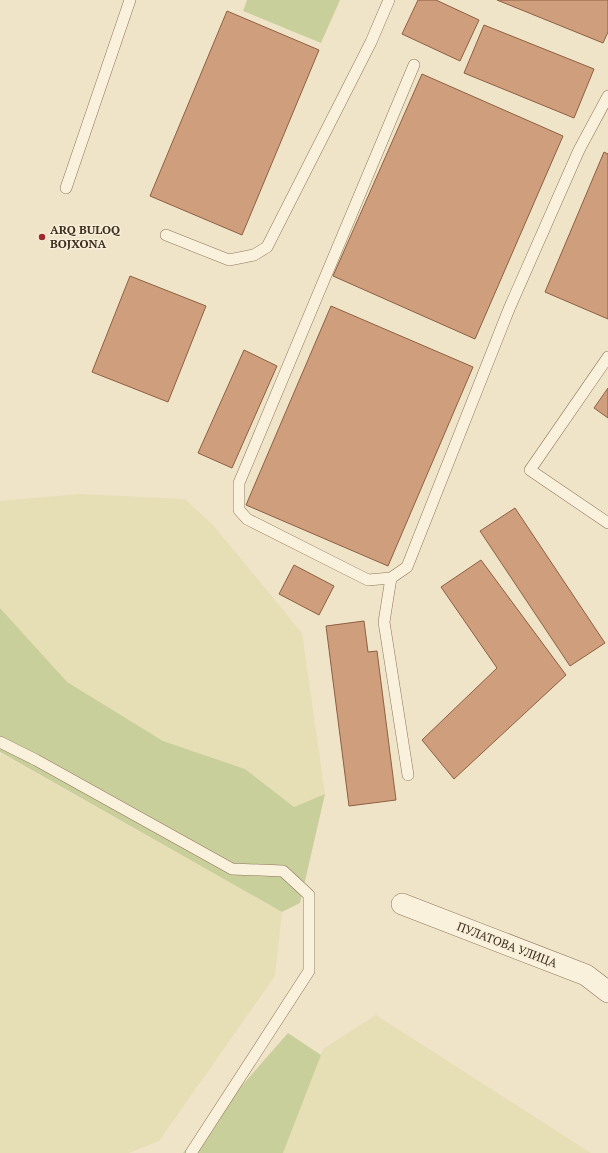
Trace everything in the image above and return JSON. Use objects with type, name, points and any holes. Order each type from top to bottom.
[{"type":"street","name":"ПУЛАТОВА УЛИЦА","points":[[402,904],[586,975],[608,992]]},
{"type":"lane","points":[[66,188],[130,0]]},
{"type":"lane","points":[[166,235],[229,260],[254,255],[267,247],[371,42],[389,0]]},
{"type":"lane","points":[[414,65],[239,483],[239,510],[248,519],[368,580],[391,578],[407,567],[508,309],[579,150],[608,96]]},
{"type":"lane","points":[[608,357],[530,470],[608,523]]},
{"type":"lane","points":[[391,578],[384,622],[408,775]]},
{"type":"lane","points":[[0,742],[36,760],[232,869],[283,871],[309,895],[309,971],[191,1153]]},
{"type":"shaded area","points":[[78,494],[185,499],[213,525],[302,633],[325,794],[294,807],[245,769],[163,741],[66,682],[0,608],[0,501]]},
{"type":"shaded area","points":[[2,754],[282,912],[275,976],[159,1141],[129,1153],[0,1153],[0,756]]},
{"type":"shaded area","points":[[376,1015],[591,1153],[283,1153],[323,1049]]},
{"type":"green space","points":[[247,0],[340,0],[321,43],[243,11]]},
{"type":"green space","points":[[0,608],[67,682],[163,741],[245,769],[294,807],[325,794],[300,903],[282,912],[0,752]]},
{"type":"green space","points":[[288,1033],[321,1055],[283,1153],[183,1153]]},
{"type":"building","points":[[418,0],[436,0],[479,20],[460,61],[402,34]]},
{"type":"building","points":[[497,0],[608,0],[608,32],[603,43]]},
{"type":"building","points":[[227,11],[319,50],[242,235],[150,196]]},
{"type":"building","points":[[484,25],[594,69],[574,118],[464,73]]},
{"type":"building","points":[[422,74],[563,136],[475,339],[333,276]]},
{"type":"building","points":[[604,152],[608,154],[608,319],[545,292]]},
{"type":"building","points":[[130,276],[206,306],[168,402],[92,372]]},
{"type":"building","points":[[331,306],[473,367],[388,566],[246,505]]},
{"type":"building","points":[[244,350],[277,366],[232,468],[198,453]]},
{"type":"building","points":[[608,388],[608,418],[594,408]]},
{"type":"building","points":[[515,508],[605,643],[570,666],[480,531]]},
{"type":"building","points":[[481,560],[566,675],[454,779],[422,740],[497,668],[441,587]]},
{"type":"building","points":[[294,565],[334,586],[319,615],[279,594]]},
{"type":"building","points":[[364,621],[368,652],[377,651],[396,800],[349,806],[326,626]]},
{"type":"place","name":"ARQ BULOQ BOJXONA","points":[[42,237]]}]
